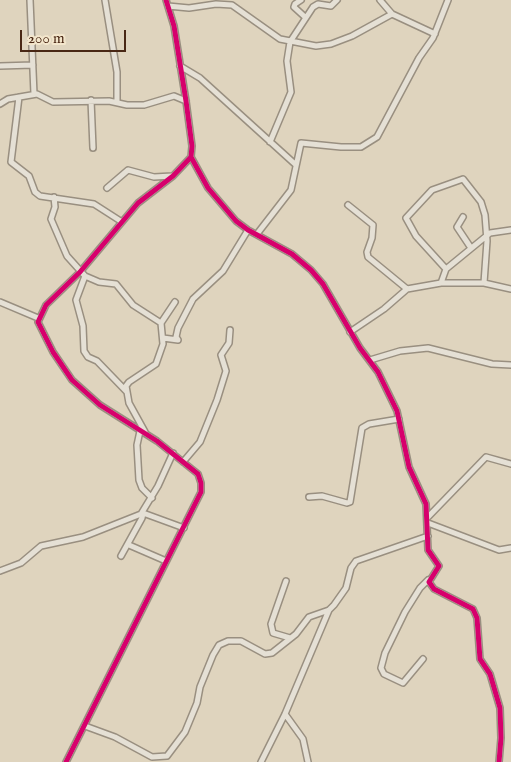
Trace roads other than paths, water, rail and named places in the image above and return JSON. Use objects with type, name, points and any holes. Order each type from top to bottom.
[{"type":"street","points":[[30,0],[34,94]]},
{"type":"street","points":[[105,0],[116,72],[117,101]]},
{"type":"street","points":[[300,0],[294,7],[304,17]]},
{"type":"street","points":[[270,142],[291,92],[287,61],[290,42],[304,17],[316,5],[331,6],[337,0]]},
{"type":"street","points":[[380,0],[392,14],[435,34]]},
{"type":"street","points":[[257,234],[291,190],[295,180],[301,143],[349,147],[366,145],[374,140],[435,34],[448,0]]},
{"type":"street","points":[[392,14],[352,36],[331,44],[316,46],[280,39],[232,5],[216,4],[189,8],[167,3],[174,26],[186,101],[192,146],[191,157],[208,188],[236,221],[248,230],[292,254],[311,270],[331,296],[350,332],[378,372],[399,419],[409,467],[424,496],[428,520],[429,552],[439,566],[413,598],[382,660],[381,668],[384,674],[403,683],[423,659]]},
{"type":"street","points":[[0,66],[33,65]]},
{"type":"street","points":[[180,66],[200,78],[296,166]]},
{"type":"street","points":[[0,104],[8,99],[34,94],[53,102],[91,100],[117,101],[137,105],[174,96],[186,101]]},
{"type":"street","points":[[19,97],[11,162],[29,176],[37,194],[94,204],[122,222]]},
{"type":"street","points":[[91,100],[93,148]]},
{"type":"street","points":[[66,762],[166,560],[184,528],[201,492],[201,483],[198,474],[173,453],[147,434],[100,405],[72,380],[40,329],[38,318],[53,297],[80,272],[138,202],[173,176],[191,157]]},
{"type":"street","points":[[107,188],[128,170],[154,177],[173,176]]},
{"type":"street","points":[[446,269],[416,236],[406,220],[407,216],[432,190],[463,179],[483,206],[486,235],[484,283]]},
{"type":"street","points":[[54,197],[55,207],[51,217],[54,228],[64,253],[80,272],[99,282],[116,284],[133,305],[161,323]]},
{"type":"street","points":[[348,205],[373,225],[372,238],[366,252],[368,257],[407,289]]},
{"type":"street","points":[[463,217],[457,227],[471,248]]},
{"type":"street","points":[[163,338],[178,340],[176,337],[178,328],[193,299],[223,271],[248,230]]},
{"type":"street","points":[[441,283],[446,269],[486,235],[494,231],[511,230]]},
{"type":"street","points":[[85,276],[76,300],[83,326],[84,350],[88,357],[97,361],[126,390],[132,410],[147,434]]},
{"type":"street","points":[[350,332],[384,309],[407,289],[441,283],[484,283],[511,289]]},
{"type":"street","points":[[0,302],[38,318]]},
{"type":"street","points":[[126,390],[129,382],[156,364],[162,349],[161,323],[175,302]]},
{"type":"street","points":[[183,462],[200,442],[217,400],[226,371],[222,355],[229,343],[230,330]]},
{"type":"street","points":[[370,360],[400,351],[428,348],[492,364],[511,365]]},
{"type":"street","points":[[309,498],[322,496],[350,502],[362,428],[369,424],[399,419]]},
{"type":"street","points":[[140,431],[137,445],[139,480],[142,488],[152,498]]},
{"type":"street","points":[[0,571],[21,563],[42,546],[83,537],[134,518],[142,513],[152,498],[173,453]]},
{"type":"street","points":[[428,520],[486,457],[511,464]]},
{"type":"street","points":[[142,513],[184,528]]},
{"type":"street","points":[[121,556],[129,545],[142,518],[142,513]]},
{"type":"street","points":[[428,520],[499,550],[511,548]]},
{"type":"street","points":[[261,762],[285,714],[329,610],[346,588],[351,568],[356,561],[428,536]]},
{"type":"street","points":[[129,545],[166,560]]},
{"type":"street","points":[[428,580],[434,589],[469,607],[476,613],[480,640],[478,650],[480,659],[490,674],[500,708],[499,762]]},
{"type":"street","points":[[286,581],[271,624],[273,633],[290,638]]},
{"type":"street","points":[[85,726],[115,736],[152,757],[163,758],[171,752],[185,732],[198,704],[200,687],[219,645],[228,641],[241,641],[269,654],[290,638],[309,617],[329,610]]},
{"type":"street","points":[[285,714],[303,740],[308,762]]}]
